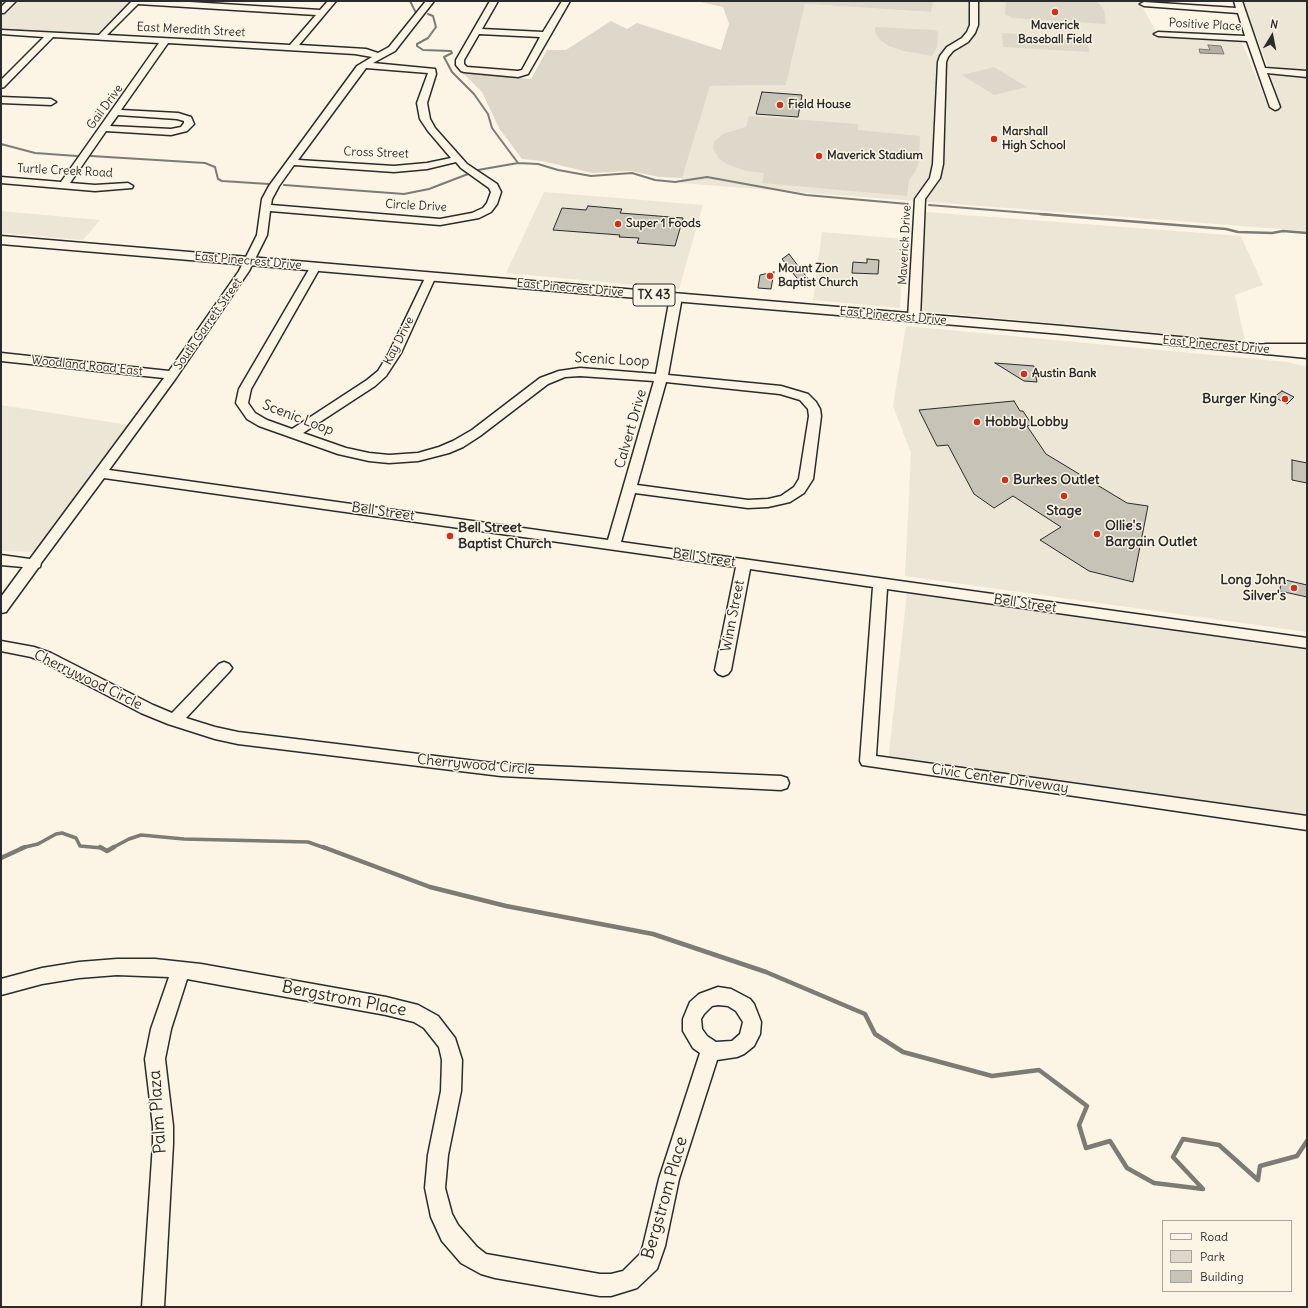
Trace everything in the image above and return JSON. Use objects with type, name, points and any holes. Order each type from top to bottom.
[{"type":"highway","points":[[1272,350],[1307,349]]},
{"type":"highway","points":[[1272,350],[1307,359]]},
{"type":"main road","name":"East Pinecrest Drive","points":[[1,240],[676,297],[1307,354]]},
{"type":"street","points":[[100,38],[136,1],[321,13]]},
{"type":"street","points":[[292,48],[332,1]]},
{"type":"street","name":"South Garrett Street","points":[[1,608],[172,375],[244,271],[262,235],[268,195],[364,65],[392,49],[430,1]]},
{"type":"street","points":[[494,1],[460,60],[462,68],[470,71],[523,73],[566,1]]},
{"type":"street","name":"Maverick Drive","points":[[914,318],[920,202],[921,196],[935,178],[938,164],[942,64],[944,56],[972,33],[974,25],[974,1]]},
{"type":"street","points":[[1238,1],[1275,107]]},
{"type":"street","points":[[1,2],[11,2]]},
{"type":"street","points":[[1,11],[11,2]]},
{"type":"street","points":[[1144,4],[1242,11]]},
{"type":"street","points":[[478,31],[546,35]]},
{"type":"street","name":"East Meredith Street","points":[[1,32],[361,51],[379,56]]},
{"type":"street","name":"Positive Place","points":[[1158,34],[1251,39]]},
{"type":"street","points":[[1,85],[51,35]]},
{"type":"street","name":"Gail Drive","points":[[63,186],[165,41]]},
{"type":"street","name":"Circle Drive","points":[[265,208],[447,221],[467,218],[480,214],[494,201],[496,192],[490,183],[468,169],[458,159],[431,129],[423,113],[422,103],[433,73],[432,71],[364,65]]},
{"type":"street","points":[[1261,70],[1307,74]]},
{"type":"street","points":[[1,100],[51,102]]},
{"type":"street","points":[[104,128],[171,132],[184,129],[189,124],[188,119],[178,116],[116,112]]},
{"type":"street","name":"Cross Street","points":[[292,162],[402,168],[427,166],[458,159]]},
{"type":"street","name":"Turtle Creek Road","points":[[1,180],[99,188],[128,186]]},
{"type":"street","name":"Scenic Loop","points":[[316,266],[245,389],[241,399],[243,407],[256,420],[343,451],[369,457],[389,459],[418,457],[444,450],[458,444],[476,433],[544,381],[552,377],[568,373],[587,372],[781,390],[794,393],[807,399],[813,405],[815,412],[806,479],[799,490],[777,502],[758,504],[740,503],[629,488]]},
{"type":"street","name":"Kay Drive","points":[[293,434],[371,383],[382,373],[395,353],[431,276]]},
{"type":"street","name":"Calvert Drive","points":[[613,545],[661,378],[676,297]]},
{"type":"street","name":"Woodland Road East","points":[[1,357],[172,375]]},
{"type":"street","name":"Bell Street","points":[[101,473],[1307,644]]},
{"type":"street","points":[[1,560],[34,564]]},
{"type":"street","name":"Winn Street","points":[[723,670],[744,563]]},
{"type":"street","name":"Civic Center Driveway","points":[[880,583],[868,761],[1307,823]]},
{"type":"street","name":"Cherrywood Circle","points":[[1,646],[34,652],[46,657],[147,709],[174,720],[215,733],[238,738],[484,768],[781,783]]},
{"type":"street","points":[[174,720],[224,668]]},
{"type":"street","name":"Bergstrom Place","points":[[1,987],[42,976],[100,968],[155,967],[181,969],[386,1006],[418,1014],[431,1022],[441,1033],[448,1044],[452,1060],[451,1091],[438,1155],[435,1188],[442,1217],[450,1234],[469,1255],[481,1263],[495,1267],[587,1283],[611,1285],[620,1284],[637,1274],[649,1261],[654,1246],[669,1180],[711,1049]]},
{"type":"street","name":"Palm Plaza","points":[[153,1307],[163,1144],[155,1059],[161,1029],[181,969]]},
{"type":"shaded area","points":[[17,1],[132,1],[100,34],[95,35],[1,29],[1,16]]},
{"type":"shaded area","name":"Marshall High School","points":[[933,1],[1139,1],[1156,31],[1239,35],[1268,106],[1281,107],[1269,74],[1307,76],[1307,231],[680,183],[710,86],[786,85],[805,4],[930,12]]},
{"type":"shaded area","points":[[1243,1],[1307,1],[1307,70],[1268,67]]},
{"type":"shaded area","points":[[1208,45],[1221,46],[1224,54],[1200,53],[1199,49],[1210,50]]},
{"type":"shaded area","points":[[544,192],[703,205],[679,289],[506,273]]},
{"type":"shaded area","points":[[1,211],[100,220],[83,240],[1,233]]},
{"type":"shaded area","points":[[926,212],[1241,236],[1263,285],[1235,295],[1245,341],[921,311]]},
{"type":"shaded area","points":[[822,232],[904,239],[900,308],[813,300]]},
{"type":"shaded area","points":[[906,326],[1287,362],[1307,367],[1307,632],[905,576],[911,453],[893,406]]},
{"type":"shaded area","points":[[1,405],[129,425],[36,552],[1,551]]},
{"type":"shaded area","points":[[907,593],[1307,650],[1307,828],[888,762]]},
{"type":"green space","points":[[696,1],[933,1],[931,12],[805,4],[786,85],[710,86],[682,178],[659,177],[631,171],[592,173],[542,161],[522,159],[499,128],[482,92],[463,73],[531,79],[547,50],[566,50],[611,21],[627,29],[637,23],[721,50],[729,24],[723,7]]},
{"type":"green space","name":"Maverick Baseball Field","points":[[1006,1],[1097,1],[1104,10],[1106,24],[1012,18],[1005,14]]},
{"type":"green space","points":[[875,27],[934,30],[938,32],[937,47],[932,56],[904,51],[889,46],[880,40],[875,33]]},
{"type":"green space","points":[[1002,33],[1087,39],[1089,52],[1003,47]]},
{"type":"green space","points":[[994,67],[1027,87],[994,95],[962,75]]},
{"type":"green space","name":"Maverick Stadium","points":[[749,116],[858,124],[858,130],[920,136],[919,162],[915,172],[909,180],[907,196],[762,183],[764,173],[746,171],[727,164],[719,159],[713,149],[714,142],[723,134],[746,127]]},
{"type":"building","name":"Field House","points":[[762,92],[802,95],[798,117],[756,114]]},
{"type":"building","name":"Super 1 Foods","points":[[588,206],[622,209],[620,213],[683,218],[675,246],[637,243],[639,238],[619,237],[620,235],[553,230],[562,208],[586,210]]},
{"type":"building","points":[[789,254],[809,280],[800,282],[782,259]]},
{"type":"building","points":[[867,259],[879,260],[878,274],[852,273],[853,262],[867,263]]},
{"type":"building","points":[[774,272],[771,289],[758,288],[760,275]]},
{"type":"building","name":"Austin Bank","points":[[995,363],[1034,366],[1037,382],[1024,381]]},
{"type":"building","points":[[1282,391],[1294,397],[1287,404],[1274,397]]},
{"type":"building","points":[[1014,401],[1032,425],[1027,426],[1046,454],[1127,503],[1148,506],[1133,582],[1089,571],[1040,540],[1061,527],[1013,496],[994,508],[974,494],[948,445],[937,446],[919,410]]},
{"type":"building","points":[[1292,460],[1307,463],[1307,483],[1292,480]]},
{"type":"building","name":"Long John Silver's","points":[[1281,579],[1307,585],[1307,597],[1280,591]]},
{"type":"waterway","points":[[410,1],[416,13]]},
{"type":"waterway","points":[[428,14],[433,16],[436,27],[428,38],[417,44],[417,46],[423,50],[451,51],[452,53],[444,57],[452,72],[474,94],[488,114],[492,128],[518,163]]},
{"type":"waterway","points":[[1,144],[35,153],[77,156]]},
{"type":"waterway","points":[[91,156],[205,163],[215,167],[218,179],[222,181],[269,184]]},
{"type":"waterway","points":[[478,170],[518,163]]},
{"type":"waterway","points":[[518,163],[538,164],[558,170],[591,176],[632,173],[655,180],[675,182],[707,177],[806,195],[908,204]]},
{"type":"waterway","points":[[284,185],[404,194],[429,189],[468,174]]},
{"type":"waterway","points":[[929,205],[1053,215]]},
{"type":"waterway","points":[[1040,214],[1226,229],[1238,232],[1272,233],[1283,231],[1307,233]]},
{"type":"waterway","points":[[25,847],[38,844],[56,834],[62,833],[76,838],[80,846],[102,848]]},
{"type":"waterway","points":[[112,848],[129,839],[141,835],[184,839],[308,842],[325,848]]},
{"type":"waterway","points":[[1,858],[25,847]]},
{"type":"waterway","points":[[102,848],[107,851],[114,847]]},
{"type":"waterway","points":[[323,847],[430,887],[506,906],[653,934],[766,972],[865,1014],[875,1034],[903,1052],[992,1076],[1039,1070],[1087,1106],[1079,1125],[1086,1148],[1110,1141],[1127,1168],[1154,1183],[1203,1189],[1173,1157],[1183,1139],[1219,1145],[1258,1180],[1260,1166],[1297,1156],[1307,1141]]},
{"type":"place","name":"Maverick Baseball Field","points":[[1055,12]]},
{"type":"place","name":"Field House","points":[[780,105]]},
{"type":"place","name":"Marshall High School","points":[[994,139]]},
{"type":"place","name":"Maverick Stadium","points":[[819,156]]},
{"type":"place","name":"Super 1 Foods","points":[[618,224]]},
{"type":"place","name":"Mount Zion Baptist Church","points":[[770,276]]},
{"type":"place","name":"Austin Bank","points":[[1024,374]]},
{"type":"place","name":"Burger King","points":[[1285,399]]},
{"type":"place","name":"Hobby Lobby","points":[[977,422]]},
{"type":"place","name":"Burkes Outlet","points":[[1005,480]]},
{"type":"place","name":"Stage","points":[[1064,496]]},
{"type":"place","name":"Ollie's Bargain Outlet","points":[[1097,534]]},
{"type":"place","name":"Bell Street Baptist Church","points":[[450,536]]},
{"type":"place","name":"Long John Silver's","points":[[1294,588]]}]
